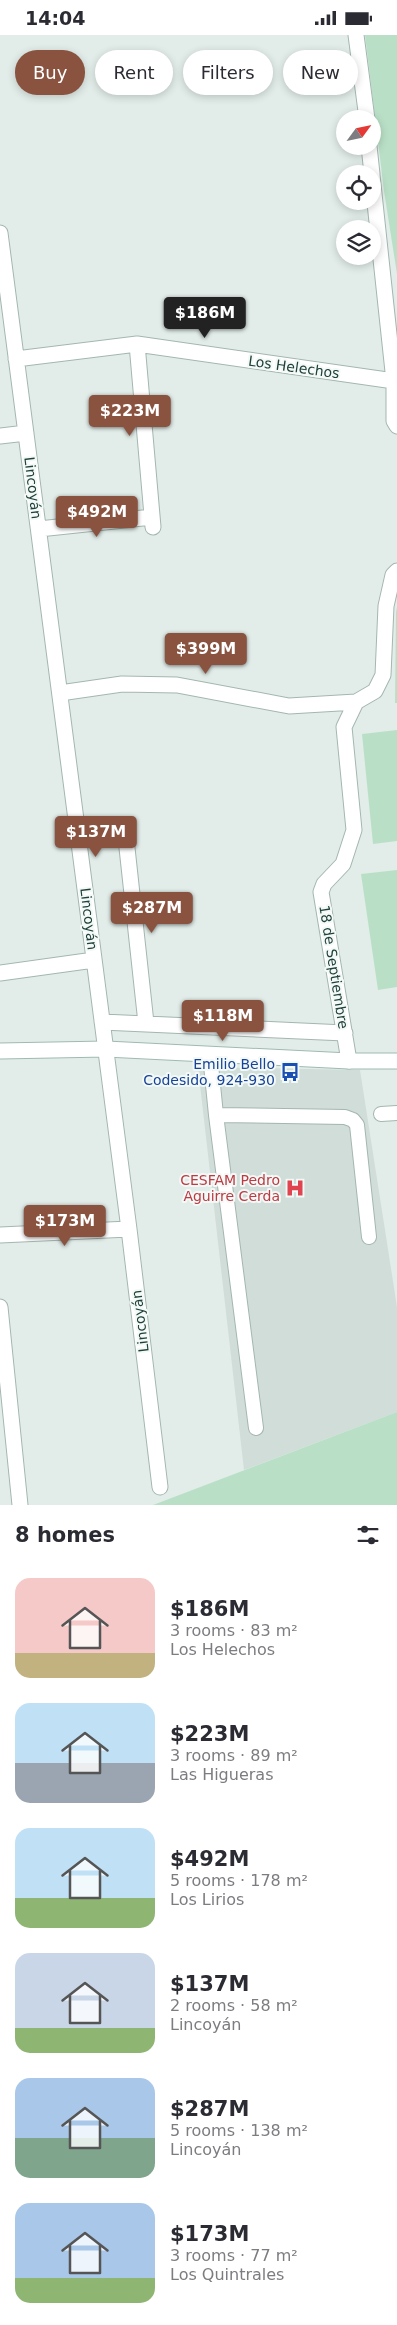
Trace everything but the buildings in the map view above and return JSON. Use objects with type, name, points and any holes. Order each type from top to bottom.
[{"type":"street","points":[[356,35],[366,110]]},
{"type":"street","points":[[376,210],[394,381],[394,421],[397,426]]},
{"type":"street","name":"Lincoyán","points":[[0,233],[129,1229],[160,1487]]},
{"type":"street","points":[[38,529],[153,522],[137,344]]},
{"type":"street","name":"Los Helechos","points":[[16,359],[137,344],[394,381]]},
{"type":"street","points":[[0,436],[26,433]]},
{"type":"street","points":[[60,693],[122,684],[177,685],[289,706],[356,701],[375,691],[383,675],[386,606],[393,575],[397,571]]},
{"type":"street","name":"18 de Septiembre","points":[[349,1061],[321,892],[324,883],[343,864],[354,830],[344,727],[356,701]]},
{"type":"street","points":[[127,848],[146,1023]]},
{"type":"street","points":[[0,973],[94,960]]},
{"type":"street","points":[[102,1023],[146,1023],[344,1033]]},
{"type":"street","points":[[0,1051],[106,1049],[349,1061],[397,1061]]},
{"type":"street","points":[[0,1235],[129,1229]]},
{"type":"street","points":[[0,1307],[20,1505]]},
{"type":"lane","points":[[210,1055],[256,1428]]},
{"type":"lane","points":[[381,1114],[397,1113]]},
{"type":"lane","points":[[216,1115],[345,1117],[353,1119],[357,1125],[369,1237]]},
{"type":"shaded area","name":"CESFAM Pedro Aguirre Cerda","points":[[198,1067],[360,1070],[397,1307],[397,1412],[244,1470]]},
{"type":"green space","points":[[365,35],[397,35],[397,274],[380,155],[381,110],[374,110]]},
{"type":"green space","points":[[397,607],[397,703],[395,703],[396,612]]},
{"type":"green space","points":[[397,730],[397,841],[373,844],[362,734]]},
{"type":"green space","points":[[397,870],[397,987],[378,990],[361,874]]},
{"type":"green space","points":[[397,1412],[397,1505],[153,1505]]},
{"type":"place","name":"Emilio Bello Codesido, 924-930","points":[[290,1072]]},
{"type":"place","name":"CESFAM Pedro Aguirre Cerda","points":[[295,1188]]}]
